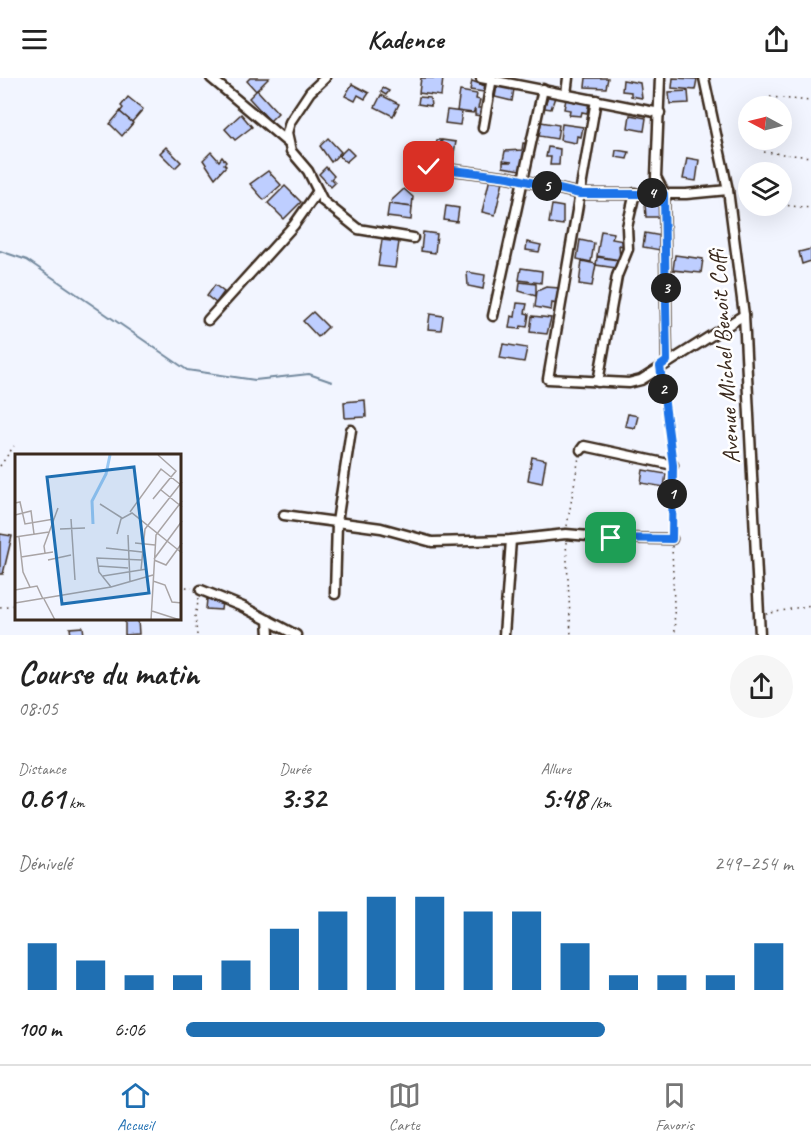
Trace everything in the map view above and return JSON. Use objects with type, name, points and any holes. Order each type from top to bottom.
[{"type":"street","points":[[211,78],[287,142],[308,171],[323,201],[358,229],[413,238]]},
{"type":"street","points":[[287,142],[286,133],[297,108],[325,78]]},
{"type":"street","points":[[481,78],[660,113]]},
{"type":"street","points":[[566,93],[568,78]]},
{"type":"street","points":[[660,78],[656,177],[664,194],[663,364]]},
{"type":"street","name":"Avenue Michel Benoit Coffi","points":[[704,78],[728,190],[744,315],[760,635]]},
{"type":"street","points":[[483,128],[492,79]]},
{"type":"street","points":[[493,316],[525,181],[543,89]]},
{"type":"street","points":[[596,100],[548,379],[629,383],[640,380],[744,315]]},
{"type":"street","points":[[429,167],[509,177],[580,194],[635,192],[664,194],[728,190]]},
{"type":"street","points":[[208,320],[294,225],[318,191]]},
{"type":"street","points":[[598,382],[617,276],[628,249],[627,227],[635,192]]},
{"type":"street","points":[[335,594],[337,522],[351,430]]},
{"type":"street","points":[[581,450],[584,446],[673,465]]},
{"type":"street","points":[[284,515],[381,528],[432,542],[511,540],[566,534],[611,538],[672,539]]},
{"type":"street","points":[[504,635],[511,540]]},
{"type":"street","points":[[201,590],[243,606],[296,635]]},
{"type":"street","points":[[267,620],[269,635]]},
{"type":"path","points":[[792,100],[811,102]]},
{"type":"path","points":[[764,152],[811,157]]},
{"type":"path","points":[[792,206],[811,208]]},
{"type":"path","points":[[663,364],[673,465],[672,539],[675,635]]},
{"type":"path","points":[[0,466],[14,446]]},
{"type":"path","points":[[182,586],[201,590],[195,616],[197,635]]},
{"type":"path","points":[[0,607],[15,605]]},
{"type":"path","points":[[759,616],[811,605]]},
{"type":"building","points":[[250,78],[269,78],[256,91],[247,81]]},
{"type":"building","points":[[421,78],[443,78],[441,96],[419,93]]},
{"type":"building","points":[[586,78],[608,78],[606,88],[585,87]]},
{"type":"building","points":[[673,78],[697,79],[695,90],[672,88]]},
{"type":"building","points":[[623,80],[640,83],[642,98],[631,96],[631,92],[622,91]]},
{"type":"building","points":[[472,81],[485,86],[484,92],[470,90]]},
{"type":"building","points":[[352,84],[369,93],[365,99],[358,95],[355,101],[345,96]]},
{"type":"building","points":[[497,86],[514,89],[512,101],[495,97]]},
{"type":"building","points":[[383,88],[389,91],[386,95],[381,92]]},
{"type":"building","points":[[257,90],[278,113],[270,121],[249,98]]},
{"type":"building","points":[[460,91],[477,94],[476,99],[480,100],[478,108],[483,108],[481,116],[475,115],[475,109],[473,113],[457,111]]},
{"type":"building","points":[[688,91],[689,103],[670,104],[669,92]]},
{"type":"building","points":[[381,95],[399,104],[393,116],[375,107]]},
{"type":"building","points":[[548,96],[555,97],[551,109],[544,108]]},
{"type":"building","points":[[128,97],[143,109],[132,122],[120,112],[123,108],[121,106]]},
{"type":"building","points":[[419,97],[430,98],[431,106],[418,104]]},
{"type":"building","points":[[566,99],[589,103],[587,113],[582,112],[581,116],[569,115],[570,110],[564,109]]},
{"type":"building","points":[[447,110],[462,112],[460,125],[445,123]]},
{"type":"building","points":[[120,112],[133,123],[122,136],[110,124]]},
{"type":"building","points":[[241,114],[252,127],[235,140],[225,129]]},
{"type":"building","points":[[630,115],[646,118],[644,131],[628,128]]},
{"type":"building","points":[[541,122],[559,125],[557,139],[539,136]]},
{"type":"building","points":[[562,124],[583,127],[581,137],[577,136],[576,143],[560,140]]},
{"type":"building","points":[[328,138],[341,152],[331,162],[320,146]]},
{"type":"building","points":[[437,140],[441,140],[440,154],[435,153]]},
{"type":"building","points":[[442,140],[456,142],[453,158],[439,156]]},
{"type":"building","points":[[523,143],[530,144],[526,171],[503,167],[503,162],[512,162],[503,161],[505,151],[522,150]]},
{"type":"building","points":[[166,147],[181,162],[175,168],[160,153]]},
{"type":"building","points":[[548,147],[560,149],[559,165],[550,165],[551,157],[546,157]]},
{"type":"building","points":[[347,148],[354,155],[346,162],[339,156]]},
{"type":"building","points":[[616,150],[629,152],[627,159],[615,157]]},
{"type":"building","points":[[211,152],[219,161],[222,157],[226,162],[224,164],[226,166],[215,178],[203,160]]},
{"type":"building","points":[[687,158],[699,160],[696,181],[683,179]]},
{"type":"building","points":[[326,167],[334,176],[331,179],[335,183],[331,187],[319,174]]},
{"type":"building","points":[[268,171],[281,185],[264,200],[250,184]]},
{"type":"building","points":[[490,178],[503,181],[495,215],[482,212]]},
{"type":"building","points":[[285,186],[301,202],[284,219],[268,203]]},
{"type":"building","points":[[404,189],[413,197],[412,207],[393,205],[391,201]]},
{"type":"building","points":[[662,203],[663,217],[646,217],[645,204]]},
{"type":"building","points":[[389,204],[412,207],[411,220],[387,217]]},
{"type":"building","points":[[552,205],[563,207],[563,225],[549,223]]},
{"type":"building","points":[[446,206],[459,208],[457,222],[444,220]]},
{"type":"building","points":[[601,231],[614,233],[612,239],[624,241],[623,246],[619,245],[620,260],[597,256]]},
{"type":"building","points":[[423,232],[437,234],[435,253],[421,251]]},
{"type":"building","points":[[645,233],[662,236],[660,250],[643,247]]},
{"type":"building","points":[[382,240],[399,242],[395,268],[378,266]]},
{"type":"building","points":[[580,240],[594,243],[591,262],[577,259]]},
{"type":"building","points":[[527,242],[541,245],[539,252],[526,250]]},
{"type":"building","points":[[811,249],[811,261],[802,264],[799,252]]},
{"type":"building","points":[[675,255],[703,259],[701,273],[673,270]]},
{"type":"building","points":[[597,257],[618,260],[616,268],[596,265]]},
{"type":"building","points":[[582,261],[596,264],[592,286],[579,284]]},
{"type":"building","points":[[521,268],[542,271],[541,283],[519,280]]},
{"type":"building","points":[[467,272],[485,275],[483,289],[468,286]]},
{"type":"building","points":[[520,282],[536,284],[536,296],[519,291]]},
{"type":"building","points":[[215,285],[224,292],[216,303],[207,296]]},
{"type":"building","points":[[546,287],[559,288],[557,304],[552,303],[551,310],[535,307],[537,291]]},
{"type":"building","points":[[517,303],[527,304],[525,313],[529,314],[527,327],[509,328],[511,316],[515,317]]},
{"type":"building","points":[[313,312],[328,327],[318,337],[303,321]]},
{"type":"building","points":[[430,314],[443,316],[441,330],[428,329]]},
{"type":"building","points":[[532,316],[551,318],[547,334],[530,332]]},
{"type":"building","points":[[503,344],[527,348],[524,362],[500,358]]},
{"type":"building","points":[[365,400],[366,417],[345,418],[344,402]]},
{"type":"building","points":[[628,414],[638,416],[635,428],[625,426]]},
{"type":"building","points":[[532,457],[546,460],[542,483],[528,480]]},
{"type":"building","points":[[643,470],[666,474],[664,487],[641,483]]},
{"type":"building","points":[[0,534],[12,536],[3,574],[0,574]]},
{"type":"building","points":[[207,599],[222,601],[221,610],[206,609]]},
{"type":"building","points":[[138,620],[139,634],[125,635],[125,621]]},
{"type":"building","points":[[83,627],[84,635],[71,635],[70,628]]},
{"type":"waterway","points":[[0,251],[27,260],[187,370],[255,380],[309,374],[332,382]]},
{"type":"route","points":[[429,167],[509,177],[580,194],[635,192],[664,194],[667,361],[660,366],[673,465],[672,539],[611,538]]}]
